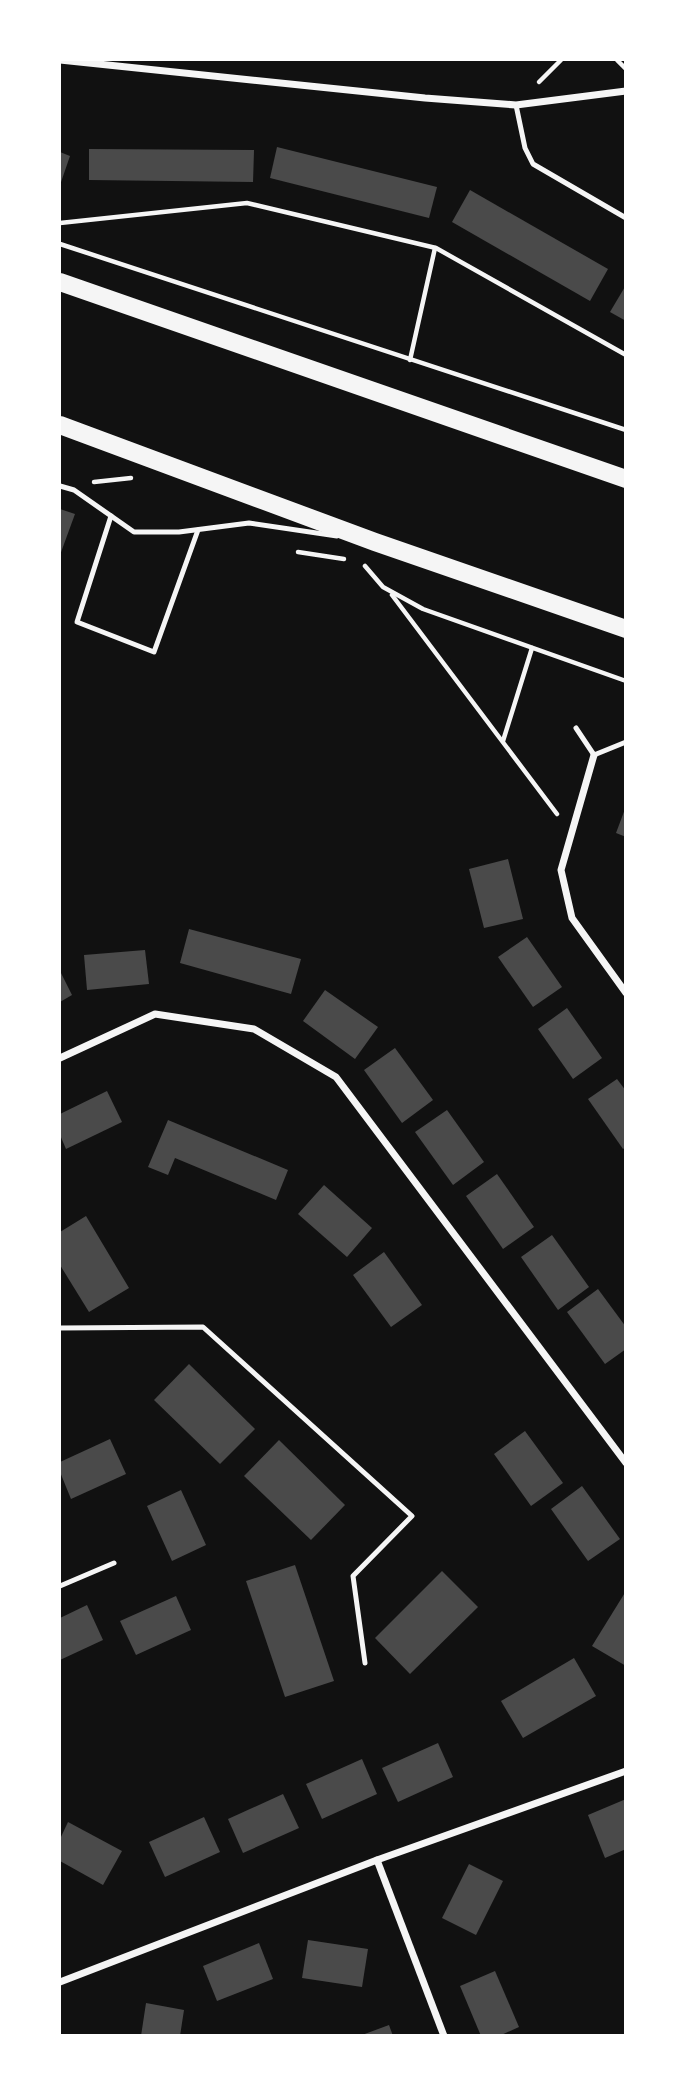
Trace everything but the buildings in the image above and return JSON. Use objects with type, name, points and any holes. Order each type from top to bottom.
[{"type":"main road","points":[[60,282],[625,479]]},
{"type":"main road","points":[[60,425],[374,542],[625,629]]},
{"type":"street","points":[[60,60],[425,98],[516,104],[625,90]]},
{"type":"street","points":[[594,755],[561,870],[572,918],[625,993]]},
{"type":"street","points":[[60,1058],[155,1014],[254,1029],[336,1077],[625,1463]]},
{"type":"street","points":[[60,1982],[377,1860],[625,1771]]},
{"type":"street","points":[[377,1860],[444,2035]]},
{"type":"lane","points":[[516,104],[525,148],[533,164],[625,218]]},
{"type":"lane","points":[[60,486],[74,490],[134,532],[179,533],[248,523],[374,542]]},
{"type":"lane","points":[[111,516],[77,622],[154,652],[198,530]]},
{"type":"lane","points":[[576,728],[594,755],[625,742]]},
{"type":"lane","points":[[60,1328],[203,1327],[412,1516],[353,1576],[365,1663]]},
{"type":"lane","points":[[60,1586],[114,1563]]},
{"type":"path","points":[[617,60],[625,68]]},
{"type":"path","points":[[60,223],[247,203],[436,248],[625,355]]},
{"type":"path","points":[[60,244],[625,430]]},
{"type":"path","points":[[410,359],[436,248]]},
{"type":"path","points":[[83,497],[90,482],[142,477],[130,473]]},
{"type":"path","points":[[294,551],[348,560]]},
{"type":"path","points":[[362,562],[383,587],[423,609],[625,681]]},
{"type":"path","points":[[390,591],[570,832]]},
{"type":"path","points":[[503,742],[532,648]]}]
